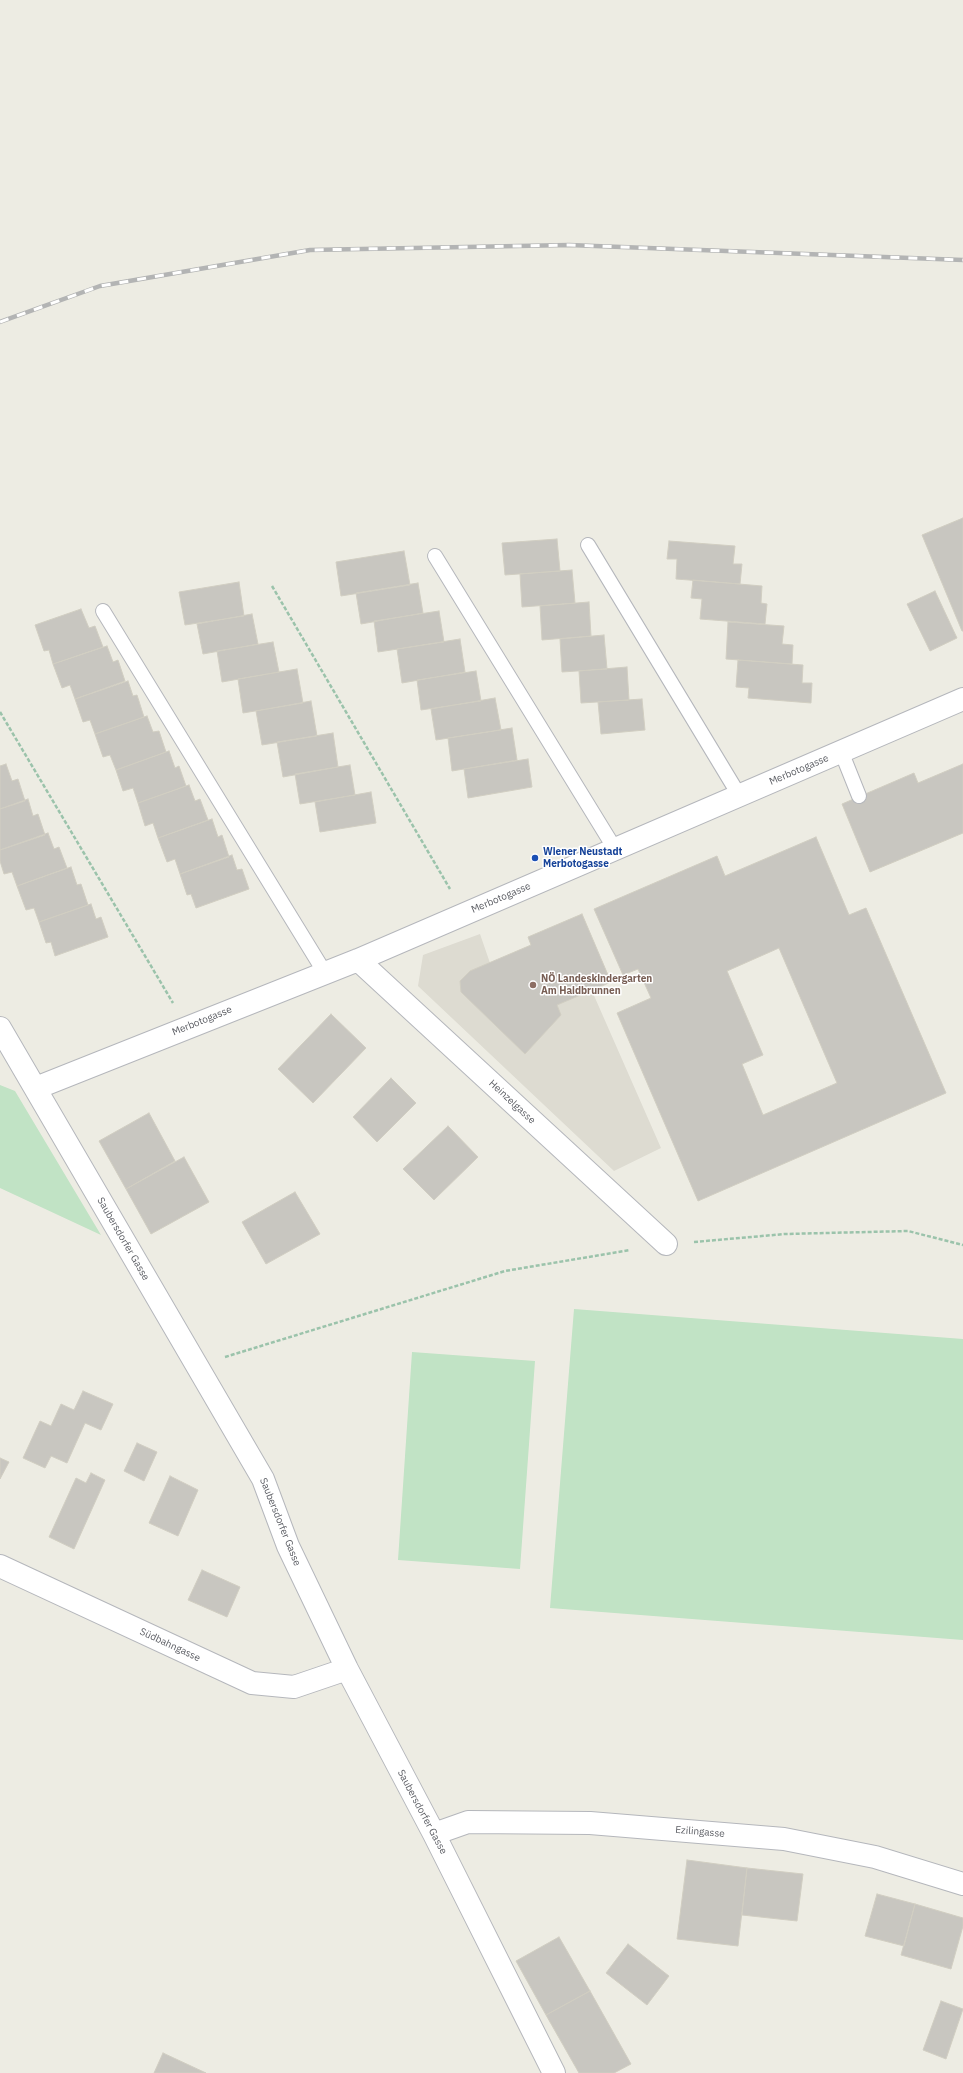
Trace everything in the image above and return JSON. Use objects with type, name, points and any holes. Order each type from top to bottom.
[{"type":"street","name":"Merbotogasse","points":[[36,1088],[358,960],[963,699]]},
{"type":"street","name":"Heinzelgasse","points":[[358,960],[666,1244]]},
{"type":"street","name":"Saubersdorfer Gasse","points":[[0,1028],[198,1370],[263,1478],[288,1546],[347,1669],[434,1834],[554,2073]]},
{"type":"street","name":"Südbahngasse","points":[[0,1566],[252,1683],[294,1688],[347,1669]]},
{"type":"street","name":"Ezilingasse","points":[[434,1834],[468,1822],[590,1823],[784,1839],[875,1857],[963,1884]]},
{"type":"lane","points":[[588,545],[739,795]]},
{"type":"lane","points":[[435,556],[615,849]]},
{"type":"lane","points":[[102,611],[325,972]]},
{"type":"lane","points":[[841,752],[860,796]]},
{"type":"path","points":[[272,586],[464,914]]},
{"type":"path","points":[[0,712],[187,1027]]},
{"type":"path","points":[[198,1370],[216,1360],[505,1271],[666,1244],[785,1234],[908,1231],[963,1245]]},
{"type":"shaded area","points":[[582,914],[611,982],[592,991],[661,1148],[614,1171],[418,986],[423,955],[480,934],[490,963],[531,945],[528,937]]},
{"type":"green space","points":[[0,1085],[15,1091],[101,1235],[0,1188]]},
{"type":"green space","points":[[574,1309],[963,1339],[963,1640],[550,1608]]},
{"type":"green space","points":[[412,1352],[535,1361],[520,1569],[398,1560]]},
{"type":"building","points":[[963,518],[963,631],[962,631],[922,535]]},
{"type":"building","points":[[557,539],[560,571],[505,575],[502,543]]},
{"type":"building","points":[[669,541],[735,546],[733,564],[742,564],[740,584],[676,579],[677,559],[667,559]]},
{"type":"building","points":[[404,551],[410,585],[341,596],[336,562]]},
{"type":"building","points":[[572,570],[575,603],[522,607],[520,574]]},
{"type":"building","points":[[693,580],[762,586],[761,603],[767,604],[765,624],[700,619],[702,599],[691,598]]},
{"type":"building","points":[[239,582],[244,616],[185,625],[179,592]]},
{"type":"building","points":[[418,583],[423,613],[361,624],[356,593]]},
{"type":"building","points":[[935,591],[957,638],[930,651],[907,604]]},
{"type":"building","points":[[589,602],[591,636],[542,640],[540,606]]},
{"type":"building","points":[[81,609],[89,628],[95,626],[103,647],[53,664],[49,650],[44,651],[35,625]]},
{"type":"building","points":[[439,611],[444,642],[378,652],[374,621]]},
{"type":"building","points":[[252,614],[258,644],[203,654],[197,624]]},
{"type":"building","points":[[728,622],[784,626],[782,644],[793,645],[792,664],[726,659]]},
{"type":"building","points":[[604,635],[607,669],[562,672],[560,639]]},
{"type":"building","points":[[460,639],[465,672],[402,683],[397,649]]},
{"type":"building","points":[[273,642],[279,672],[222,682],[217,651]]},
{"type":"building","points":[[107,646],[113,662],[118,660],[125,681],[75,699],[70,685],[62,688],[53,664]]},
{"type":"building","points":[[738,660],[803,665],[802,683],[812,683],[811,703],[748,698],[749,688],[736,687]]},
{"type":"building","points":[[627,667],[629,700],[581,703],[579,671]]},
{"type":"building","points":[[297,669],[303,703],[243,713],[238,679]]},
{"type":"building","points":[[476,671],[481,701],[421,710],[417,680]]},
{"type":"building","points":[[128,681],[133,696],[137,695],[144,717],[95,734],[90,720],[83,722],[75,699]]},
{"type":"building","points":[[495,698],[501,730],[436,740],[431,709]]},
{"type":"building","points":[[642,699],[645,730],[601,734],[598,702]]},
{"type":"building","points":[[311,701],[317,736],[262,745],[256,711]]},
{"type":"building","points":[[147,716],[153,732],[159,731],[166,752],[116,770],[110,755],[103,757],[95,734]]},
{"type":"building","points":[[512,728],[517,760],[452,771],[448,738]]},
{"type":"building","points":[[333,733],[338,767],[283,777],[277,742]]},
{"type":"building","points":[[169,751],[175,768],[179,766],[186,786],[138,803],[133,788],[123,791],[116,770]]},
{"type":"building","points":[[528,759],[532,787],[468,798],[464,769]]},
{"type":"building","points":[[6,764],[12,781],[18,779],[25,801],[0,809],[0,766]]},
{"type":"building","points":[[963,764],[963,833],[870,872],[842,804],[914,773],[918,783]]},
{"type":"building","points":[[350,765],[355,795],[300,804],[295,774]]},
{"type":"building","points":[[189,785],[195,801],[200,799],[208,820],[158,838],[153,823],[145,826],[138,803]]},
{"type":"building","points":[[371,792],[376,823],[320,832],[315,802]]},
{"type":"building","points":[[28,799],[33,816],[38,814],[45,835],[0,850],[0,809]]},
{"type":"building","points":[[212,819],[218,837],[222,835],[229,857],[180,874],[175,859],[167,862],[158,838]]},
{"type":"building","points":[[48,833],[54,849],[59,847],[67,868],[17,886],[12,872],[4,874],[0,861],[0,850]]},
{"type":"building","points":[[816,837],[849,915],[866,908],[946,1093],[698,1201],[617,1013],[651,998],[638,969],[623,975],[594,909],[717,856],[725,876]],"holes":[[[779,948],[837,1083],[763,1115],[742,1064],[763,1055],[727,971]]]},
{"type":"building","points":[[232,855],[237,870],[242,869],[249,889],[196,908],[191,894],[187,895],[180,874]]},
{"type":"building","points":[[71,867],[77,885],[81,884],[88,905],[39,922],[34,908],[26,910],[17,886]]},
{"type":"building","points":[[91,904],[96,919],[101,917],[108,937],[55,956],[51,942],[46,943],[39,922]]},
{"type":"building","name":"NÖ Landeskindergarten Am Haidbrunnen","points":[[582,914],[611,982],[557,1005],[561,1015],[525,1054],[461,992],[460,981],[470,971],[531,945],[528,937]]},
{"type":"building","points":[[331,1014],[366,1048],[313,1103],[278,1069]]},
{"type":"building","points":[[391,1078],[416,1103],[377,1142],[353,1117]]},
{"type":"building","points":[[149,1113],[175,1161],[126,1189],[99,1141]]},
{"type":"building","points":[[448,1126],[478,1157],[434,1200],[403,1169]]},
{"type":"building","points":[[184,1157],[209,1202],[151,1234],[126,1189]]},
{"type":"building","points":[[295,1192],[320,1234],[266,1264],[242,1222]]},
{"type":"building","points":[[83,1391],[113,1404],[101,1430],[85,1423],[67,1463],[51,1456],[45,1468],[23,1458],[40,1421],[51,1426],[61,1404],[74,1410]]},
{"type":"building","points":[[137,1443],[157,1452],[144,1481],[124,1471]]},
{"type":"building","points":[[0,1458],[9,1462],[0,1479]]},
{"type":"building","points":[[91,1473],[105,1480],[74,1549],[49,1537],[76,1478],[86,1483]]},
{"type":"building","points":[[170,1476],[198,1490],[178,1536],[149,1523]]},
{"type":"building","points":[[202,1570],[240,1587],[227,1617],[188,1600]]},
{"type":"building","points":[[687,1860],[747,1868],[738,1946],[677,1939]]},
{"type":"building","points":[[747,1868],[803,1874],[797,1921],[742,1915]]},
{"type":"building","points":[[877,1894],[915,1904],[904,1946],[865,1936]]},
{"type":"building","points":[[915,1904],[963,1918],[963,1926],[951,1969],[901,1955]]},
{"type":"building","points":[[559,1937],[590,1991],[546,2015],[516,1961]]},
{"type":"building","points":[[628,1944],[669,1976],[647,2005],[606,1973]]},
{"type":"building","points":[[590,1991],[631,2064],[614,2073],[579,2073],[546,2015]]},
{"type":"building","points":[[941,2001],[963,2009],[946,2059],[923,2050]]},
{"type":"building","points":[[163,2053],[206,2073],[154,2073]]},
{"type":"railway","points":[[0,322],[100,286],[310,250],[569,245],[963,260]]},
{"type":"place","name":"Wiener Neustadt Merbotogasse","points":[[535,858]]},
{"type":"place","name":"NÖ Landeskindergarten Am Haidbrunnen","points":[[533,985]]}]
